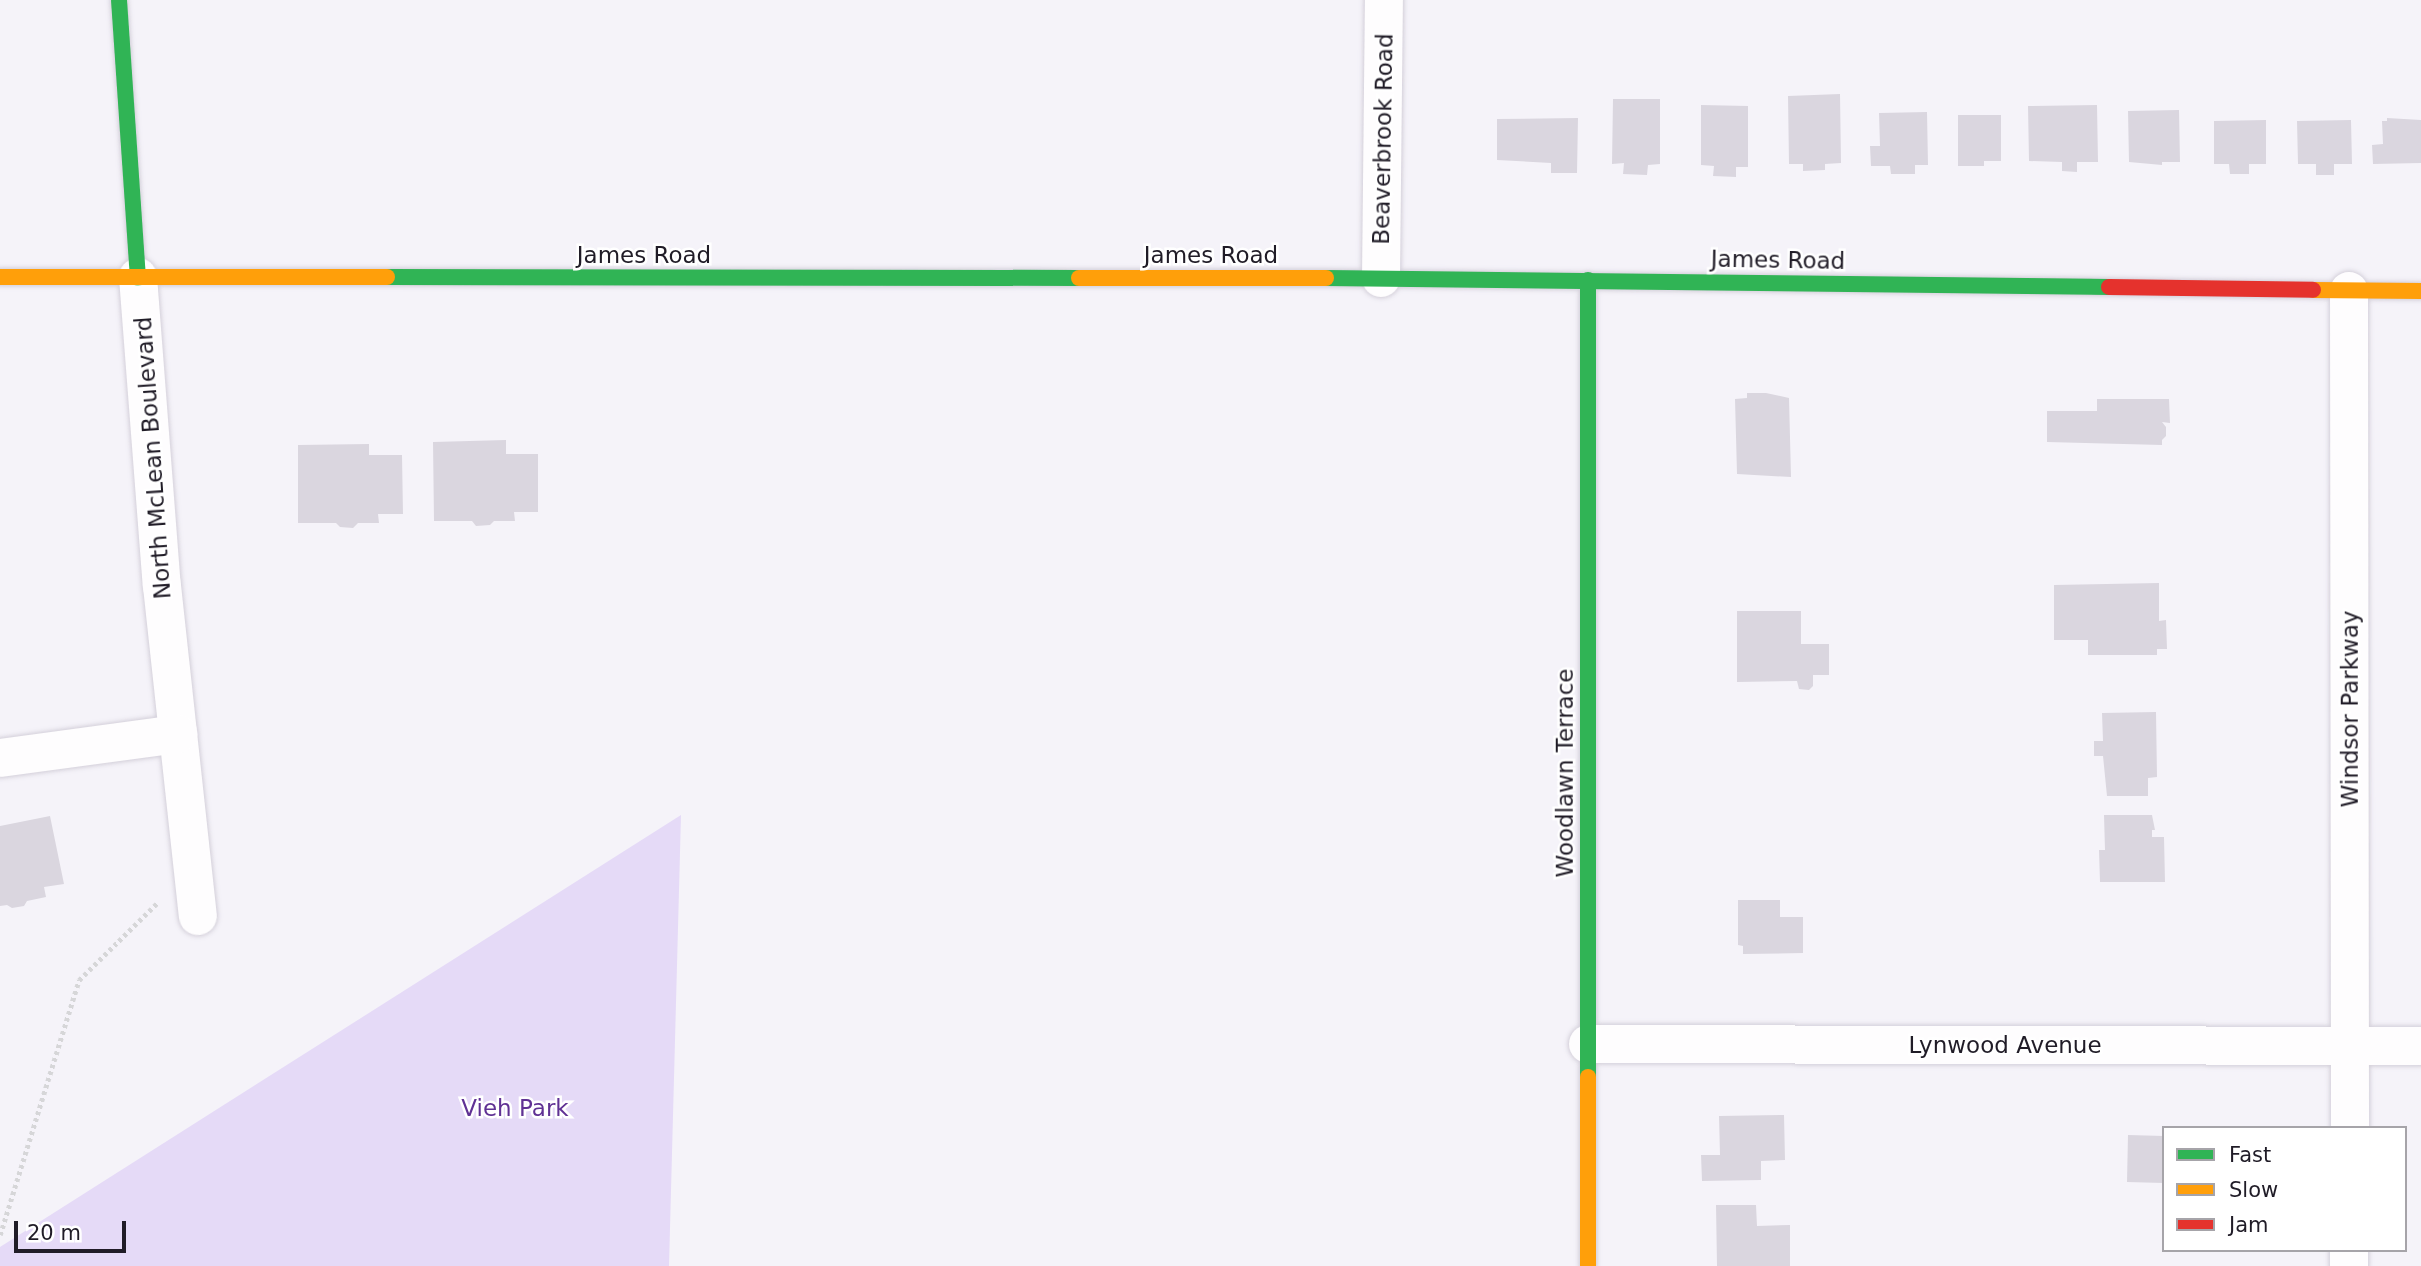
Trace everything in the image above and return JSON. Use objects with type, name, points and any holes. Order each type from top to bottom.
[{"type":"main road","name":"North McLean Boulevard","points":[[120,0],[138,277]]},
{"type":"main road","name":"James Road","points":[[0,277],[1381,278],[2421,291]]},
{"type":"main road","name":"Woodlawn Terrace","points":[[1588,280],[1588,1266]]},
{"type":"street","name":"Beaverbrook Road","points":[[1381,278],[1384,0]]},
{"type":"street","name":"North McLean Boulevard","points":[[138,277],[162,586],[198,916]]},
{"type":"street","name":"Windsor Parkway","points":[[2350,291],[2350,1126]]},
{"type":"street","points":[[0,758],[178,734]]},
{"type":"street","name":"Lynwood Avenue","points":[[1588,1044],[2421,1046]]},
{"type":"path","points":[[0,1235],[79,980],[192,867]]},
{"type":"green space","name":"Vieh Park","points":[[681,815],[669,1266],[0,1266],[0,1247]]},
{"type":"building","points":[[1840,94],[1841,163],[1825,164],[1825,170],[1803,171],[1803,164],[1789,164],[1788,96]]},
{"type":"building","points":[[1613,99],[1660,99],[1660,164],[1648,165],[1647,175],[1623,174],[1624,163],[1612,164]]},
{"type":"building","points":[[1701,105],[1748,106],[1748,167],[1736,167],[1736,177],[1713,176],[1714,166],[1701,165]]},
{"type":"building","points":[[2097,105],[2098,162],[2077,162],[2077,172],[2062,171],[2062,162],[2029,161],[2028,106]]},
{"type":"building","points":[[2179,110],[2180,162],[2162,162],[2162,165],[2129,162],[2128,111]]},
{"type":"building","points":[[1927,112],[1928,165],[1915,165],[1915,174],[1891,174],[1890,166],[1871,166],[1870,146],[1880,146],[1879,113]]},
{"type":"building","points":[[1958,115],[2001,115],[2001,161],[1984,161],[1984,166],[1958,166]]},
{"type":"building","points":[[1578,118],[1577,173],[1551,173],[1551,163],[1497,160],[1497,119]]},
{"type":"building","points":[[2387,118],[2421,120],[2421,163],[2373,164],[2372,145],[2383,144],[2382,121],[2387,121]]},
{"type":"building","points":[[2266,120],[2266,164],[2249,164],[2249,174],[2230,174],[2229,164],[2214,164],[2214,121]]},
{"type":"building","points":[[2351,120],[2352,164],[2334,164],[2334,175],[2316,175],[2316,164],[2298,164],[2297,121]]},
{"type":"building","points":[[1747,393],[1766,393],[1789,398],[1791,477],[1737,474],[1735,399],[1747,398]]},
{"type":"building","points":[[2097,399],[2169,399],[2170,423],[2162,422],[2166,427],[2166,436],[2162,445],[2047,442],[2047,411],[2097,411]]},
{"type":"building","points":[[506,440],[506,454],[538,454],[538,512],[514,512],[515,521],[494,521],[490,525],[476,526],[472,521],[434,521],[433,442]]},
{"type":"building","points":[[369,444],[369,455],[402,455],[403,514],[378,514],[379,523],[358,523],[353,528],[340,527],[336,523],[298,523],[298,445]]},
{"type":"building","points":[[2159,583],[2159,621],[2166,620],[2167,649],[2157,649],[2157,655],[2088,655],[2088,640],[2054,640],[2054,585]]},
{"type":"building","points":[[1737,611],[1801,611],[1801,644],[1829,644],[1829,675],[1813,675],[1813,686],[1809,690],[1799,689],[1797,681],[1737,682]]},
{"type":"building","points":[[2156,712],[2157,777],[2148,778],[2148,796],[2107,796],[2103,756],[2094,756],[2094,741],[2103,741],[2102,713]]},
{"type":"building","points":[[2104,815],[2152,815],[2155,830],[2152,830],[2152,837],[2164,837],[2165,882],[2100,882],[2099,850],[2105,850]]},
{"type":"building","points":[[50,816],[64,884],[44,887],[46,897],[27,901],[24,906],[0,906],[0,826]]},
{"type":"building","points":[[1738,900],[1780,900],[1780,917],[1803,917],[1803,953],[1743,954],[1743,946],[1738,945]]},
{"type":"building","points":[[1784,1115],[1785,1160],[1761,1161],[1761,1180],[1702,1181],[1701,1155],[1720,1155],[1719,1116]]},
{"type":"building","points":[[2128,1135],[2162,1136],[2162,1183],[2127,1182]]},
{"type":"building","points":[[1716,1205],[1756,1205],[1757,1226],[1790,1225],[1790,1266],[1717,1266]]},
{"type":"traffic: fast","points":[[119,0],[138,277]]},
{"type":"traffic: fast","points":[[387,277],[1079,278]]},
{"type":"traffic: fast","points":[[1326,278],[2109,287]]},
{"type":"traffic: fast","points":[[1588,280],[1588,1077]]},
{"type":"traffic: slow","points":[[0,277],[387,277]]},
{"type":"traffic: slow","points":[[1079,278],[1326,278]]},
{"type":"traffic: slow","points":[[2313,290],[2421,291]]},
{"type":"traffic: slow","points":[[1588,1077],[1588,1266]]},
{"type":"traffic: jam","points":[[2109,287],[2313,290]]}]
